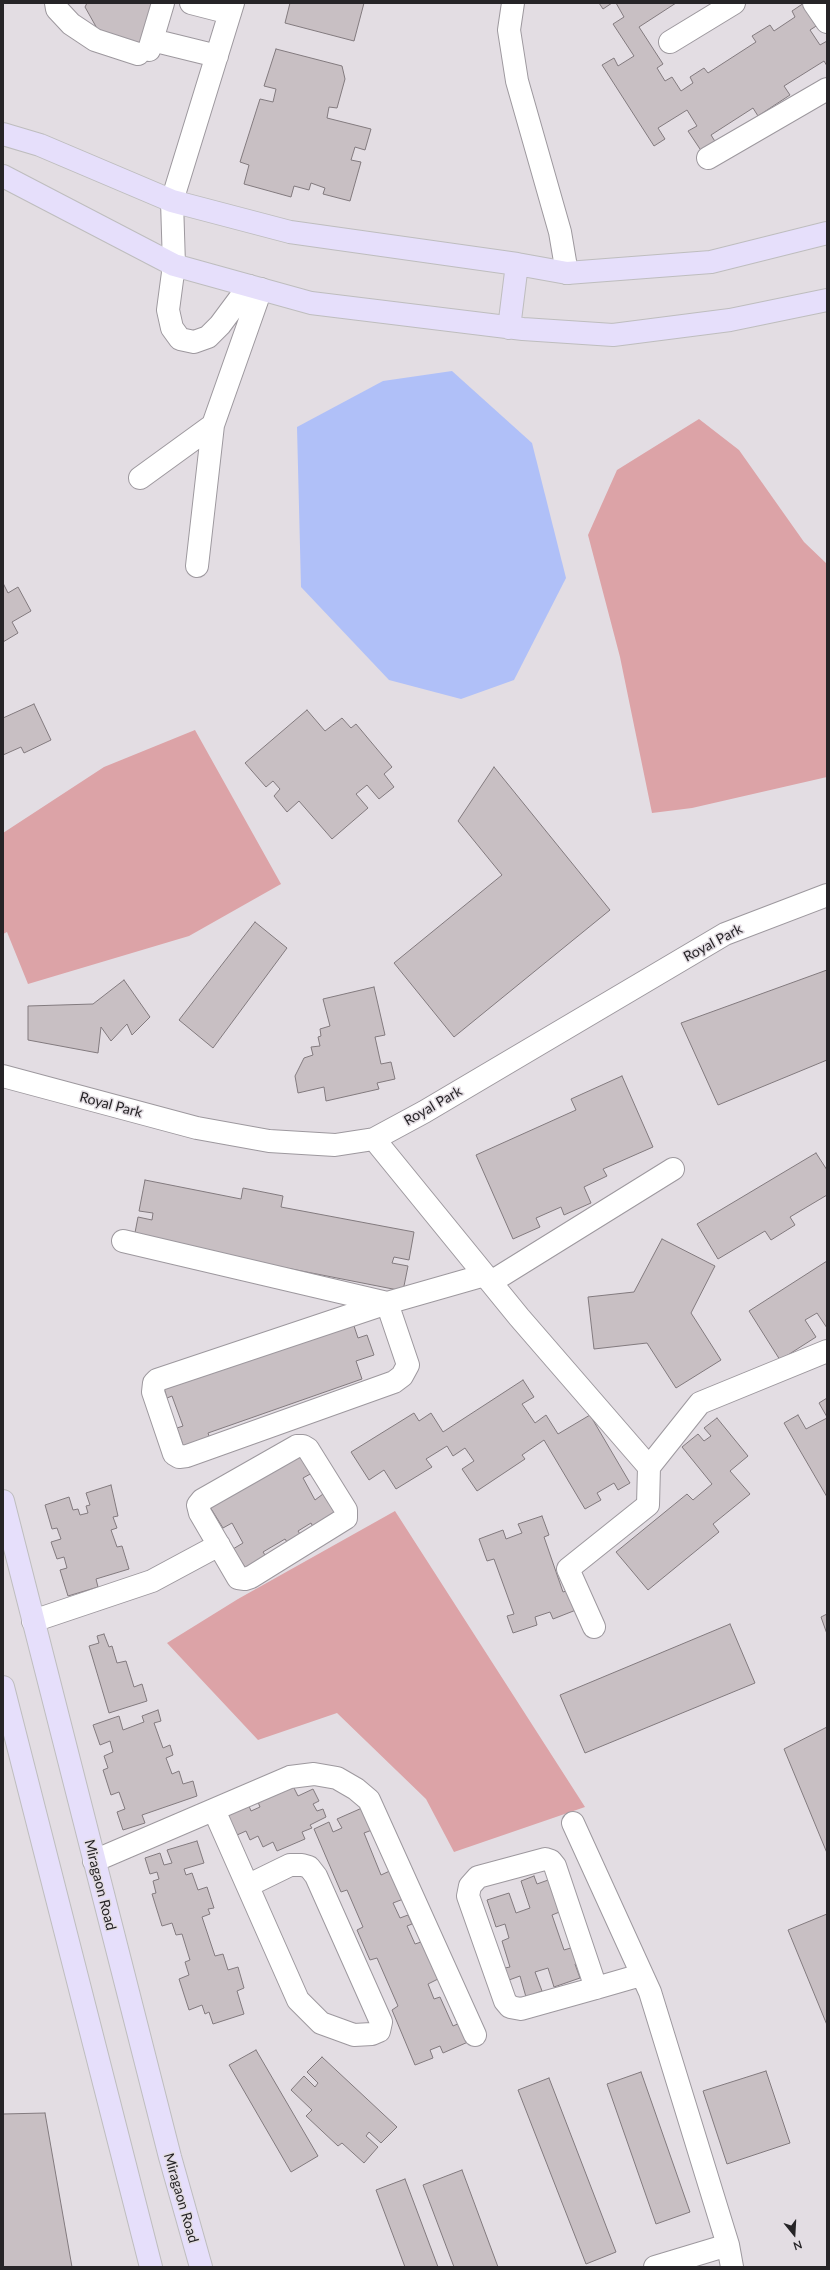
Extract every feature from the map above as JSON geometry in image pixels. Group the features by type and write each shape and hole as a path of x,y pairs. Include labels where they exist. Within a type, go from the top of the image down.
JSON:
{"main road":[{"path":"3,134 40,145 172,201 290,232 517,264 567,273 711,262 827,233"},
{"path":"3,176 174,265 311,302 509,328 613,335 730,320 827,300"},
{"path":"509,328 517,264"},
{"name":"Miragaon Road","path":"4,1511 170,2157 201,2267"},
{"path":"3,1687 151,2267"}],"street":[{"path":"56,3 57,9 71,24 95,40 146,48 216,56"},
{"path":"146,48 163,3"},
{"path":"191,3 232,8 172,201 174,265 168,310 172,328 180,339 194,342 208,337 255,287"},
{"path":"513,3 510,30 517,82 560,232 567,273"},
{"path":"670,42 734,3"},
{"path":"814,3 827,22"},
{"path":"708,158 827,89"},
{"path":"197,566 213,425 255,287"},
{"path":"140,478 213,425"},
{"name":"Royal Park","path":"3,1076 197,1128 269,1141 335,1145 374,1139 424,1112 725,934 827,895"},
{"path":"374,1139 488,1279 649,1467"},
{"path":"387,1303 408,1365 402,1376 394,1382 187,1456 179,1457 174,1454 153,1392 154,1383 157,1380 387,1303 488,1279 673,1169"},
{"path":"123,1241 387,1303"},
{"path":"594,1628 568,1569 648,1505 649,1467 700,1403 827,1351"},
{"path":"297,1446 303,1446 308,1449 346,1510 346,1518 343,1521 245,1579 238,1578 219,1545 200,1513 198,1505 202,1500 297,1446"},
{"path":"33,1621 152,1581 219,1545"},
{"path":"94,1861 290,1777 314,1774 336,1778 356,1789 369,1800 475,2035"},
{"path":"214,1810 249,1885 298,2000 321,2023 354,2035 372,2034 379,2031 381,2022 316,1876 309,1867 302,1864 290,1865 249,1885"},
{"path":"573,1823 650,1992 728,2244 732,2267"},
{"path":"596,1988 555,1866 551,1861 546,1860 478,1877 470,1886 468,1896 505,2001 510,2007 521,2009 596,1988 641,1975"},
{"path":"655,2267 728,2244"}],"shaded area":[{"path":"699,419 739,450 804,542 827,564 827,777 692,808 652,813 620,657 588,535 617,470"},
{"path":"195,730 281,884 189,936 28,984 7,932 3,934 3,833 104,767"},
{"path":"395,1511 585,1807 454,1852 426,1799 337,1713 258,1740 167,1643 238,1599"}],"water":[{"path":"452,371 532,443 566,578 514,680 461,699 389,680 301,587 297,427 383,381"}],"building":[{"path":"87,3 155,3 141,46 99,32 85,7"},
{"path":"290,3 364,3 354,41 285,23"},
{"path":"599,3 612,3 603,9"},
{"path":"616,3 676,3 639,27 663,64 657,68 665,81 672,77 681,91 693,83 690,77 704,68 708,73 756,42 752,36 770,25 774,31 795,17 792,11 804,3 821,23 810,30 820,45 827,41 827,66 824,61 784,86 790,95 758,116 753,108 711,135 716,143 702,152 688,131 697,126 687,110 658,128 665,139 654,146 602,65 614,58 618,66 634,56 613,24 624,17"},
{"path":"276,49 342,66 345,79 337,108 329,107 327,118 371,129 365,150 355,147 351,160 361,162 350,201 323,194 325,188 311,183 309,190 294,186 291,197 244,184 249,165 240,162 260,99 273,102 276,89 264,86"},
{"path":"3,583 8,593 18,587 31,611 12,622 18,633 3,642"},
{"path":"34,704 51,740 24,753 21,747 3,755 3,718"},
{"path":"307,710 325,731 342,718 351,728 356,724 392,767 384,774 394,787 379,799 367,785 356,794 368,808 332,839 299,801 287,812 274,796 280,789 273,781 266,787 245,763"},
{"path":"494,767 610,910 454,1037 394,963 502,875 458,821"},
{"path":"255,922 287,948 213,1048 179,1020"},
{"path":"827,970 827,1060 718,1105 681,1023"},
{"path":"124,980 150,1017 132,1035 127,1024 111,1041 101,1027 98,1053 28,1040 28,1006 93,1004"},
{"path":"374,987 385,1035 375,1037 381,1064 391,1062 395,1079 377,1083 379,1089 326,1101 324,1087 298,1093 295,1076 304,1058 313,1055 311,1047 320,1046 318,1037 321,1036 320,1029 330,1026 323,999"},
{"path":"622,1076 653,1147 603,1169 607,1176 584,1187 591,1203 564,1215 561,1207 536,1218 540,1227 513,1239 476,1155 576,1110 571,1099"},
{"path":"816,1153 827,1170 827,1195 790,1217 795,1225 771,1240 765,1231 718,1259 697,1224"},
{"path":"145,1180 241,1199 243,1188 283,1196 281,1207 414,1232 409,1260 394,1257 392,1263 408,1266 403,1291 134,1238 138,1217 152,1220 153,1213 139,1211"},
{"path":"662,1239 715,1266 691,1313 721,1360 676,1388 647,1343 594,1349 588,1297 634,1292"},
{"path":"827,1261 827,1328 817,1313 805,1320 816,1337 780,1360 749,1311"},
{"path":"352,1320 358,1338 367,1335 374,1355 356,1361 362,1379 208,1433 211,1442 185,1451 177,1428 183,1426 172,1396 167,1398 163,1385"},
{"path":"523,1380 534,1397 522,1404 535,1423 546,1415 558,1434 590,1415 630,1483 618,1490 614,1483 597,1493 601,1500 585,1509 544,1440 522,1455 525,1459 477,1491 462,1469 474,1461 465,1448 453,1456 447,1446 426,1459 432,1467 396,1489 384,1470 369,1480 351,1452 414,1413 419,1421 431,1413 443,1432"},
{"path":"827,1398 827,1417 819,1403"},
{"path":"798,1415 806,1429 827,1418 827,1497 784,1423"},
{"path":"717,1418 748,1456 730,1471 750,1494 713,1524 719,1532 648,1590 616,1552 687,1494 693,1500 712,1484 682,1447 698,1434 704,1441 711,1436 704,1428"},
{"path":"300,1453 312,1473 303,1478 315,1500 323,1494 337,1516 314,1529 311,1523 298,1531 302,1537 289,1545 285,1539 263,1552 267,1558 247,1570 233,1549 243,1543 232,1523 223,1528 210,1507"},
{"path":"111,1485 118,1516 113,1517 117,1528 111,1530 117,1547 122,1546 129,1569 96,1579 98,1587 68,1596 60,1570 67,1568 64,1557 57,1559 51,1542 61,1539 57,1528 52,1529 45,1505 69,1497 73,1510 78,1509 80,1515 88,1513 86,1506 90,1505 86,1493"},
{"path":"542,1516 549,1535 544,1537 563,1592 569,1590 576,1610 553,1619 550,1612 535,1617 537,1625 513,1633 507,1616 514,1614 494,1559 487,1561 479,1539 503,1530 506,1539 522,1533 518,1524"},
{"path":"827,1614 827,1634 821,1617"},
{"path":"730,1624 755,1683 585,1753 560,1695"},
{"path":"104,1634 109,1647 112,1646 117,1663 126,1661 134,1687 142,1684 147,1701 109,1713 89,1646 99,1643 97,1636"},
{"path":"158,1710 161,1721 154,1723 163,1748 170,1745 173,1755 166,1758 172,1774 179,1771 183,1784 193,1781 197,1796 142,1815 145,1823 123,1830 117,1812 125,1809 119,1792 111,1795 103,1770 108,1768 104,1756 113,1752 110,1741 100,1745 93,1725 119,1716 123,1730 144,1722 142,1716"},
{"path":"827,1727 827,1853 784,1749"},
{"path":"293,1786 298,1796 313,1789 319,1801 313,1804 317,1811 323,1809 326,1817 310,1825 312,1828 302,1832 305,1839 277,1851 273,1842 263,1847 258,1836 250,1840 246,1831 237,1835 228,1815 249,1806 251,1811 260,1807 258,1802"},
{"path":"362,1808 372,1830 364,1833 381,1875 394,1869 406,1898 393,1903 400,1918 408,1915 412,1924 407,1926 415,1944 424,1941 440,1978 428,1984 434,1999 440,1997 453,2026 460,2023 468,2042 443,2053 440,2046 430,2050 433,2058 415,2065 392,2010 398,2006 377,1958 370,1960 357,1930 363,1927 347,1890 341,1892 314,1829 329,1822 333,1832 342,1828 337,1819"},
{"path":"197,1841 204,1863 184,1869 186,1875 192,1873 198,1890 207,1887 214,1908 208,1909 210,1914 202,1917 215,1956 223,1954 228,1970 238,1967 244,1988 237,1991 244,2014 213,2024 209,2012 205,2014 202,2005 189,2010 179,1979 189,1975 185,1962 190,1960 182,1934 176,1935 172,1923 162,1926 152,1894 156,1893 153,1881 159,1879 157,1872 150,1874 145,1858 160,1853 164,1865 172,1863 167,1850"},
{"path":"534,1876 537,1884 551,1879 562,1911 552,1915 564,1950 574,1947 580,1962 575,1964 580,1978 554,1987 548,1968 535,1972 542,1991 526,1997 520,1976 509,1980 505,1968 510,1967 502,1941 509,1938 505,1924 496,1927 487,1900 509,1893 516,1913 530,1908 521,1881"},
{"path":"827,1914 827,2025 788,1930"},
{"path":"256,2050 318,2156 291,2172 229,2065"},
{"path":"322,2057 397,2127 381,2143 369,2132 366,2136 378,2147 364,2163 342,2143 338,2146 306,2116 312,2110 291,2090 304,2076 315,2087 318,2083 307,2072"},
{"path":"766,2071 790,2143 727,2164 703,2091"},
{"path":"641,2072 690,2212 656,2224 607,2084"},
{"path":"549,2078 616,2252 586,2264 518,2090"},
{"path":"45,2113 72,2267 3,2267 3,2114"},
{"path":"462,2170 498,2267 454,2267 423,2185"},
{"path":"405,2179 438,2267 405,2267 376,2190"}]}
